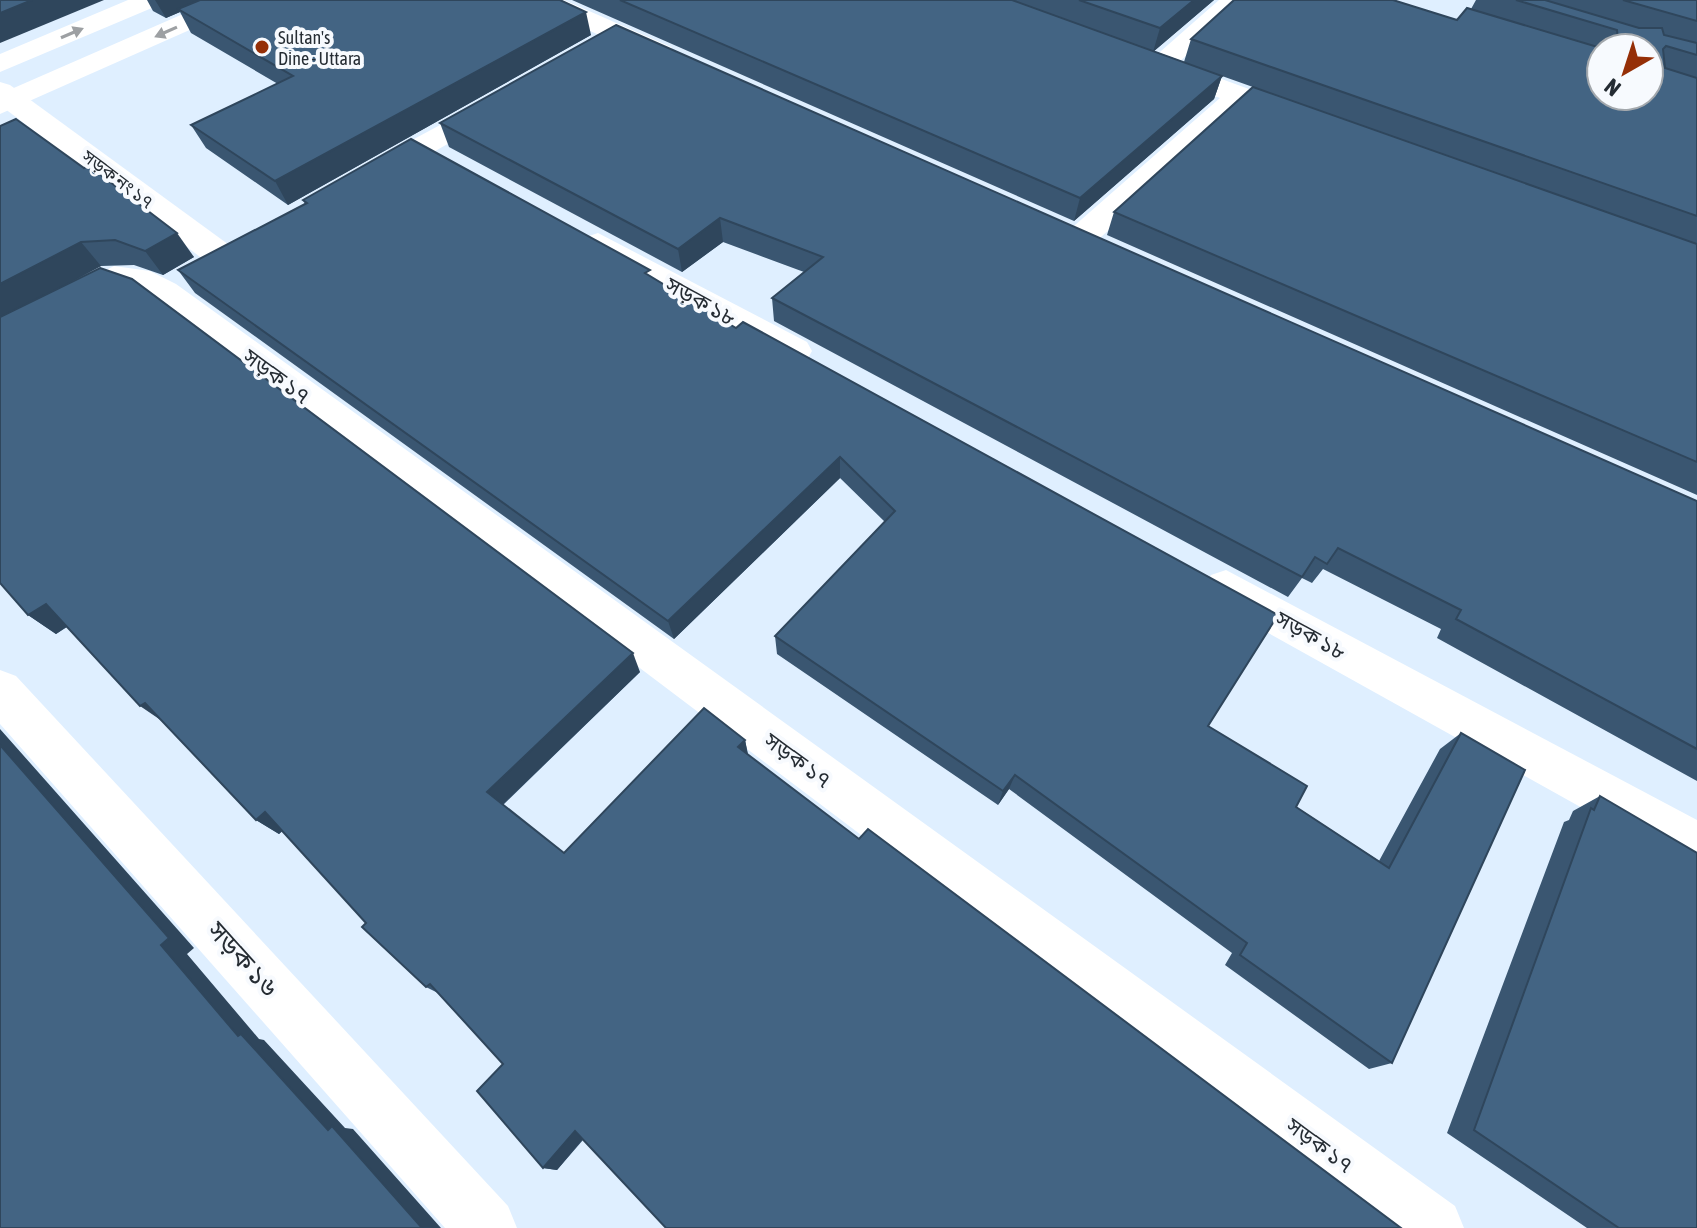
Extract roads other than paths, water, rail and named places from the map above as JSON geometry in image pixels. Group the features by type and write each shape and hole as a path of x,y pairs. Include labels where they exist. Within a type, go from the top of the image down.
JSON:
{"street":[{"path":"0,64 150,0"},
{"path":"4,99 237,0"},
{"path":"543,0 606,42 691,66"},
{"path":"1158,66 1235,0"},
{"path":"1128,55 1329,128"},
{"path":"342,191 527,87"},
{"path":"1078,240 1240,95"},
{"name":"সড়ক নং ১৭","path":"4,99 205,269"},
{"path":"421,147 463,170"},
{"name":"সড়ক ১৮","path":"561,224 827,370"},
{"path":"0,339 114,277 138,279 205,269"},
{"name":"সড়ক ১৭","path":"205,269 1433,1228"},
{"name":"সড়ক ১৮","path":"1192,570 1697,847"},
{"name":"সড়ক ১৬","path":"0,691 486,1228"}],"place":[{"name":"Sultan's Dine - Uttara","path":"262,47"}]}
